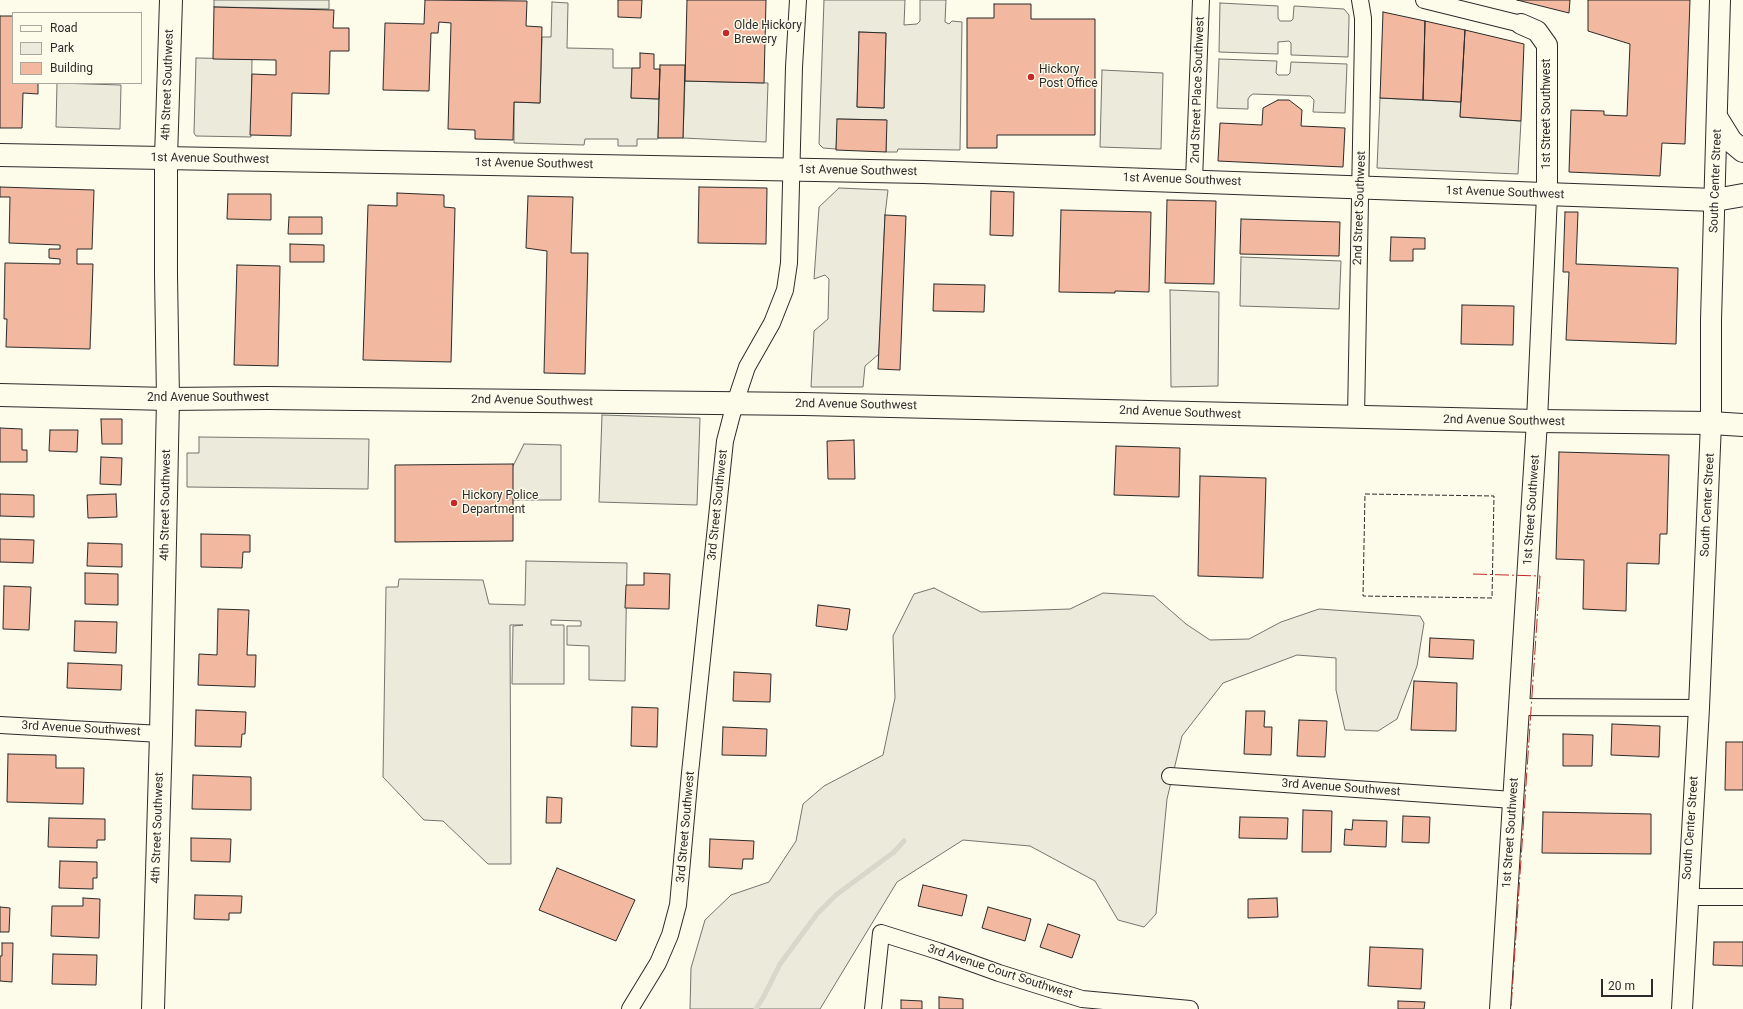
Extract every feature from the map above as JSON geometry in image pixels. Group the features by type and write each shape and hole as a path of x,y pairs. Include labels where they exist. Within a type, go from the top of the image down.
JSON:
{"main road":[{"name":"4th Street Southwest","path":"153,1009 161,734 168,399 166,158 171,0"},
{"path":"1718,120 1731,141 1743,151"},
{"name":"1st Avenue Southwest","path":"0,155 923,172 1194,180 1547,195 1715,200 1743,195"},
{"name":"2nd Avenue Southwest","path":"0,395 168,399 282,398 735,403 1039,409 1537,422 1711,424 1743,426"}],"street":[{"name":"3rd Street Southwest","path":"630,1009 658,963 670,935 678,905 725,441 747,366 772,323 784,290 789,263 794,67 798,0"},
{"name":"2nd Street Place Southwest","path":"1194,180 1201,0"},
{"name":"2nd Street Southwest","path":"1356,417 1363,18 1360,0"},
{"path":"1424,0 1521,24"},
{"name":"South Center Street","path":"1682,1009 1687,897 1699,708 1711,424 1711,320 1718,120 1720,0"},
{"name":"1st Street Southwest","path":"1500,1009 1537,422 1547,195 1547,45 1537,31 1521,24"},
{"path":"1519,707 1699,708"},
{"name":"3rd Avenue Southwest","path":"0,725 161,734"},
{"name":"3rd Avenue Southwest","path":"1170,776 1513,800"},
{"path":"1687,897 1743,897"},
{"name":"3rd Avenue Court Southwest","path":"873,1009 881,933 938,951 999,974 1082,1000 1190,1009"}],"green space":[{"path":"934,588 981,612 1070,609 1103,593 1154,596 1186,624 1210,640 1249,639 1281,622 1319,609 1420,616 1424,623 1417,666 1397,719 1378,731 1345,730 1336,690 1336,658 1297,655 1223,683 1182,736 1167,799 1156,914 1144,927 1118,920 1095,881 1030,846 963,840 897,882 820,1009 690,1009 691,968 705,920 731,895 769,882 796,841 803,804 824,786 883,755 895,698 893,636 914,594"}],"shaded area":[{"path":"214,0 329,0 329,9 214,7"},
{"path":"824,0 905,0 904,25 917,24 920,21 920,0 946,0 945,22 949,24 952,21 962,22 960,150 898,149 897,152 886,152 886,120 838,119 836,149 823,148 819,144","holes":["859,32 886,33 884,108 857,107"]},
{"path":"552,2 568,3 567,48 613,49 613,68 632,68 631,98 659,99 658,139 637,139 637,146 618,146 618,139 585,139 584,145 514,143 514,102 540,103 542,37 551,37"},
{"path":"1220,3 1278,6 1278,18 1280,21 1291,21 1293,19 1294,6 1344,9 1349,15 1348,57 1291,55 1291,43 1289,41 1278,42 1278,54 1219,52"},
{"path":"196,58 252,59 251,137 196,136 194,133"},
{"path":"1219,59 1277,61 1276,73 1278,75 1288,75 1290,73 1291,62 1347,64 1345,113 1313,112 1314,100 1310,96 1253,94 1248,99 1248,109 1217,108"},
{"path":"1102,70 1163,73 1161,149 1100,147"},
{"path":"685,81 768,83 766,142 683,138"},
{"path":"57,84 121,85 120,129 56,127"},
{"path":"1380,98 1461,102 1460,117 1521,121 1518,174 1377,168"},
{"path":"839,188 888,190 885,215 879,354 865,366 863,387 811,387 814,331 828,319 829,279 825,275 814,279 819,207"},
{"path":"1241,257 1341,261 1339,309 1240,306"},
{"path":"1170,290 1219,292 1218,386 1171,387"},
{"path":"602,415 700,418 697,505 599,502"},
{"path":"199,437 369,439 368,489 187,487 187,453 199,453"},
{"path":"524,444 561,445 561,500 512,500 512,468"},
{"path":"526,561 627,563 625,681 589,680 589,646 567,645 567,626 581,626 581,621 551,620 551,625 564,625 564,684 512,684 513,626 523,625 510,625 511,864 488,864 443,821 424,820 383,777 386,587 398,587 399,579 483,580 489,604 525,605"}],"building":[{"path":"425,0 527,1 526,26 542,27 540,103 514,102 513,140 475,139 475,130 448,129 451,23 439,22 438,33 431,33 429,91 383,90 385,23 424,24"},
{"path":"618,0 642,0 641,18 618,17"},
{"name":"Olde Hickory Brewery","path":"687,0 766,0 764,83 685,81"},
{"path":"1517,0 1570,0 1569,13"},
{"path":"1588,0 1690,0 1685,144 1662,143 1660,176 1569,172 1571,110 1604,111 1604,115 1627,116 1630,44 1588,31"},
{"name":"Hickory Post Office","path":"994,4 1031,4 1031,19 1095,19 1095,135 997,135 997,148 967,148 967,18 994,18"},
{"path":"214,7 334,10 333,28 349,28 349,51 330,51 329,94 292,93 291,136 250,135 252,74 276,75 276,60 213,59"},
{"path":"1383,12 1425,21 1423,100 1380,98"},
{"path":"0,16 12,16 12,84 38,84 38,94 23,93 22,128 0,128"},
{"path":"1425,21 1465,30 1461,102 1423,100"},
{"path":"1465,30 1524,44 1521,121 1460,117"},
{"path":"859,32 886,33 884,108 857,107"},
{"path":"640,53 654,54 654,69 660,69 659,99 631,98 632,68 640,68"},
{"path":"660,65 685,65 683,138 658,138"},
{"path":"1278,100 1289,100 1302,110 1301,126 1345,128 1343,167 1218,161 1220,123 1262,125 1263,108"},
{"path":"837,119 887,120 886,152 836,150"},
{"path":"0,187 94,190 92,249 77,249 77,264 93,264 90,349 6,347 7,319 4,319 5,263 60,264 60,259 49,258 49,249 60,249 60,245 9,243 10,197 0,197"},
{"path":"699,187 767,188 766,244 698,243"},
{"path":"991,191 1014,192 1013,236 990,235"},
{"path":"397,193 444,195 444,207 455,208 451,362 363,360 368,205 397,206"},
{"path":"228,194 271,194 271,220 227,219"},
{"path":"528,196 573,197 571,253 588,253 585,374 544,373 547,251 526,248"},
{"path":"1167,200 1216,201 1214,284 1165,283"},
{"path":"1061,210 1151,212 1149,292 1059,292"},
{"path":"1565,212 1578,212 1576,264 1678,268 1676,344 1566,340 1569,272 1563,272"},
{"path":"885,215 906,216 900,370 878,369"},
{"path":"289,217 322,217 322,234 288,234"},
{"path":"1241,219 1340,222 1339,256 1240,254"},
{"path":"1391,237 1425,238 1425,249 1413,249 1413,261 1390,261"},
{"path":"290,244 324,245 324,262 290,262"},
{"path":"237,265 280,266 278,366 234,365"},
{"path":"934,284 985,285 984,312 933,311"},
{"path":"1462,305 1514,306 1513,345 1461,344"},
{"path":"101,419 122,419 122,444 102,444"},
{"path":"0,428 22,429 22,450 27,450 27,462 0,462"},
{"path":"50,430 78,430 77,452 49,451"},
{"path":"854,440 855,479 828,479 827,441"},
{"path":"1116,446 1180,448 1179,497 1114,495"},
{"path":"1559,452 1669,455 1667,534 1660,534 1659,564 1627,563 1626,611 1583,609 1584,560 1556,559"},
{"path":"101,457 122,458 121,485 100,484"},
{"name":"Hickory Police Department","path":"513,464 513,541 395,542 395,465"},
{"path":"1200,476 1266,478 1263,578 1198,576"},
{"path":"0,494 34,495 34,517 0,516"},
{"path":"116,494 117,517 88,518 87,495"},
{"path":"201,534 250,535 250,552 243,552 242,568 201,567"},
{"path":"0,539 34,540 33,563 0,562"},
{"path":"88,543 122,544 122,567 87,566"},
{"path":"85,573 118,574 118,605 85,604"},
{"path":"644,573 670,574 669,609 625,608 626,585 644,585"},
{"path":"4,586 31,587 29,630 3,629"},
{"path":"818,605 850,609 847,630 816,626"},
{"path":"218,609 249,610 247,655 256,655 255,687 198,685 199,654 217,655"},
{"path":"75,621 117,622 116,653 74,651"},
{"path":"1430,638 1474,640 1473,659 1429,657"},
{"path":"68,663 122,665 121,690 67,688"},
{"path":"734,672 771,674 770,702 733,701"},
{"path":"1414,681 1457,683 1456,731 1411,730"},
{"path":"632,707 658,708 657,747 631,746"},
{"path":"196,710 246,712 245,734 242,734 241,747 195,746"},
{"path":"1246,711 1265,711 1264,727 1272,727 1271,755 1244,754"},
{"path":"1299,720 1327,721 1325,757 1297,756"},
{"path":"1612,724 1660,726 1659,757 1611,755"},
{"path":"723,727 767,729 766,756 722,755"},
{"path":"1563,734 1593,735 1592,766 1563,766"},
{"path":"1726,742 1743,742 1743,790 1725,790"},
{"path":"8,754 56,755 56,768 84,768 83,804 7,802"},
{"path":"193,775 251,777 251,810 192,809"},
{"path":"547,797 562,798 561,823 546,823"},
{"path":"1303,810 1332,811 1331,852 1302,852"},
{"path":"1543,812 1651,814 1651,854 1542,853"},
{"path":"1403,816 1430,817 1429,843 1402,842"},
{"path":"1240,817 1288,818 1287,839 1239,838"},
{"path":"49,818 105,819 105,840 97,840 97,848 48,847"},
{"path":"1353,820 1387,821 1386,847 1344,845 1345,829 1352,830"},
{"path":"191,838 231,839 230,862 191,861"},
{"path":"710,839 754,841 753,859 743,859 742,869 709,867"},
{"path":"60,861 97,862 97,878 93,878 93,889 59,888"},
{"path":"557,868 635,900 616,941 539,910"},
{"path":"923,885 967,895 962,916 918,906"},
{"path":"195,895 242,896 241,913 229,913 229,920 194,919"},
{"path":"83,898 100,899 99,938 51,936 52,906 83,906"},
{"path":"1277,898 1278,917 1248,918 1248,899"},
{"path":"0,907 10,908 9,932 0,932"},
{"path":"988,907 1031,919 1025,941 982,928"},
{"path":"1048,924 1080,935 1072,958 1040,947"},
{"path":"1714,942 1743,942 1743,966 1713,965"},
{"path":"2,943 13,943 12,982 0,981 0,956 2,956"},
{"path":"1370,947 1423,949 1421,989 1368,986"},
{"path":"53,954 97,955 96,985 52,984"},
{"path":"939,997 963,999 963,1009 939,1009"},
{"path":"901,1000 922,1001 922,1009 901,1009"},
{"path":"1398,1001 1425,1002 1424,1009 1398,1009"}],"waterway":[{"path":"756,1009 780,964 817,914 836,895 894,852 904,841"}],"fence":[{"path":"1365,494 1494,496 1492,598 1363,596 1365,494"}],"power":[{"path":"1473,574 1540,576 1511,1009"}],"place":[{"name":"Olde Hickory Brewery","path":"726,33"},
{"name":"Hickory Post Office","path":"1031,77"},
{"name":"Hickory Police Department","path":"454,503"}]}
